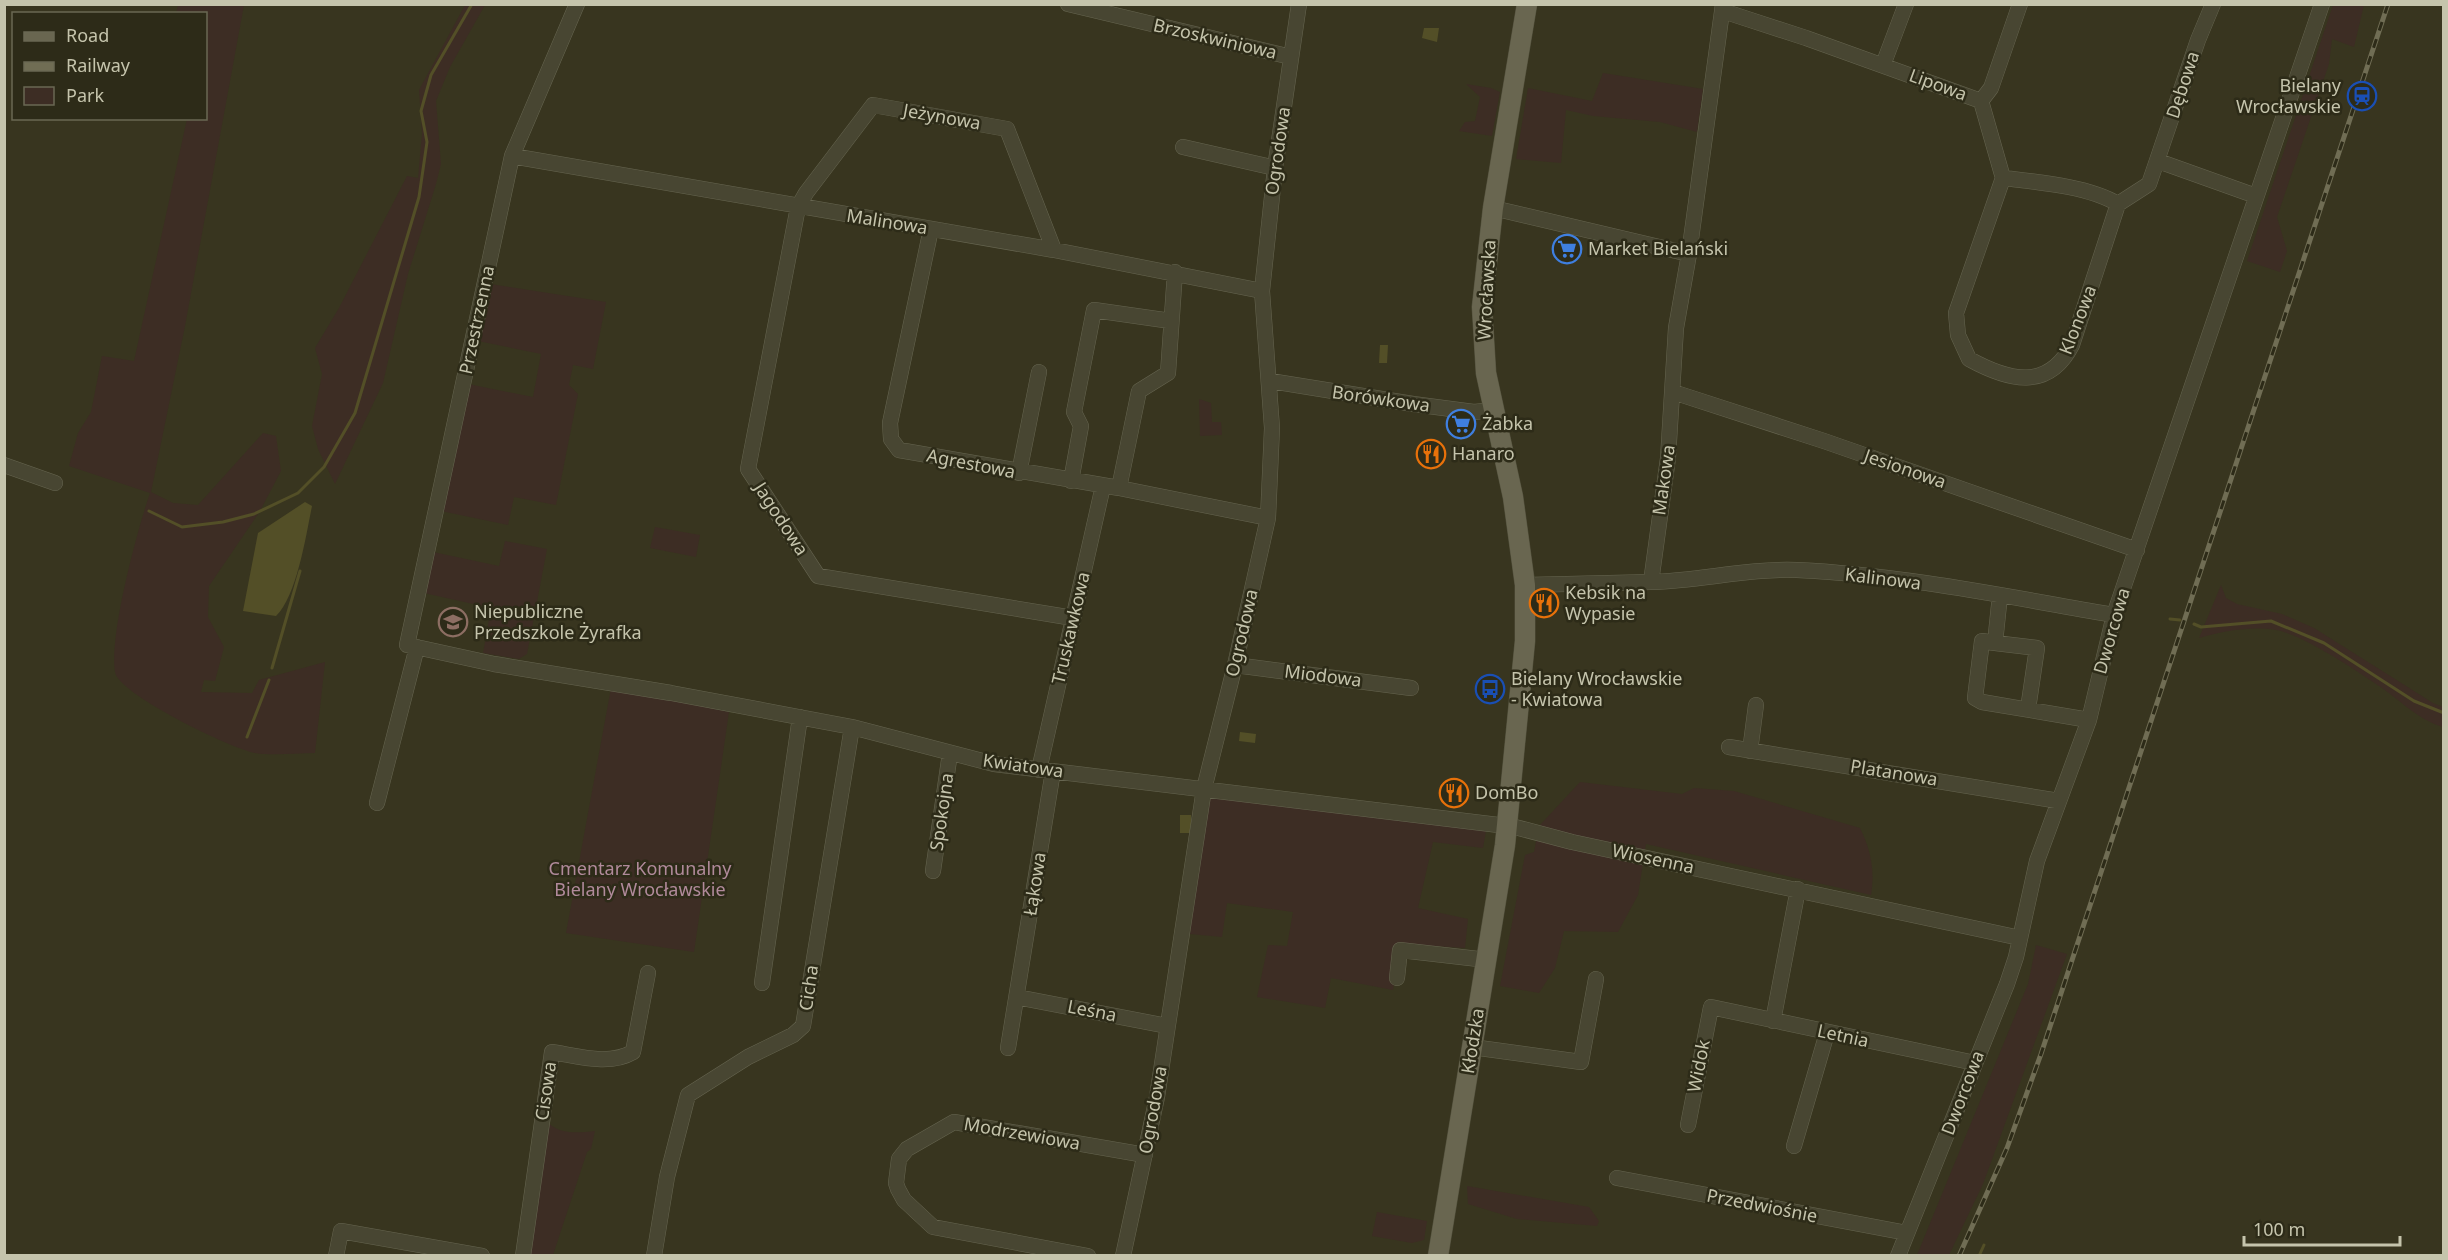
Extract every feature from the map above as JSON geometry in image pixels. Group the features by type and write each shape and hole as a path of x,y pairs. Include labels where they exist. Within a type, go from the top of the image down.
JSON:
{"main road":[{"name":"Wrocławska","path":"1508,826 1524,654 1525,585 1513,497 1493,410 1484,353 1482,307 1493,208 1527,4"},
{"name":"Kłodzka","path":"1438,1256 1508,826"}],"street":[{"name":"Przestrzenna","path":"377,803 412,646 512,156 577,4"},
{"name":"Brzoskwiniowa","path":"1068,4 1291,57"},
{"name":"Ogrodowa","path":"1123,1256 1146,1155 1203,789 1235,665 1268,518 1272,471 1270,381 1262,291 1275,168 1299,4"},
{"path":"1883,65 1906,4"},
{"path":"1981,101 1991,88 2020,4"},
{"name":"Dębowa","path":"2157,164 2198,40 2213,4"},
{"name":"Dworcowa","path":"1898,1256 2007,984 2037,861 2089,720 2114,615 2322,4"},
{"name":"Lipowa","path":"1723,8 1981,101 2003,178"},
{"name":"Makowa","path":"1651,582 1668,458 1676,328 1689,254 1723,8"},
{"name":"Jeżynowa","path":"798,207 873,105 1007,129 1054,250"},
{"path":"1183,147 1275,168"},
{"name":"Malinowa","path":"512,156 1054,250 1175,272 1262,291"},
{"path":"2003,178 2047,183 2118,204 2149,184 2157,164 2256,196"},
{"name":"Klonowa","path":"2003,178 1956,314 1955,324 1969,359 1988,369 2018,378 2036,378 2055,369 2065,359 2072,345 2118,204"},
{"name":"Jagodowa","path":"798,207 748,469 818,576 1073,618"},
{"path":"1493,208 1689,254"},
{"name":"Agrestowa","path":"931,229 890,423 891,440 899,450 1019,473 1111,487 1268,518"},
{"path":"1071,481 1081,426 1074,412 1094,310 1171,321 1175,272"},
{"name":"Truskawkowa","path":"1046,770 1073,618 1139,391 1168,373 1171,321"},
{"path":"1019,473 1039,372"},
{"name":"Borówkowa","path":"1270,381 1435,407 1474,412 1493,410"},
{"name":"Jesionowa","path":"1673,392 1824,441 2137,550"},
{"path":"4,465 56,483"},
{"name":"Kalinowa","path":"1651,582 1690,581 1794,570 2000,596 2114,615"},
{"path":"1525,585 1651,582"},
{"path":"1995,643 2000,596"},
{"path":"2028,709 2037,648 1982,641 1975,698 1982,702 2089,720"},
{"name":"Kwiatowa","path":"412,646 543,673 671,693 852,727 994,764 1508,826"},
{"name":"Miodowa","path":"1235,665 1411,688"},
{"path":"1750,751 1756,705"},
{"path":"762,983 800,717"},
{"name":"Cicha","path":"654,1256 667,1177 688,1095 748,1057 793,1035 803,1026 852,727"},
{"name":"Platanowa","path":"1729,747 2059,801"},
{"name":"Spokojna","path":"933,872 950,753"},
{"name":"Łąkowa","path":"1008,1048 1017,997 1046,770"},
{"name":"Wiosenna","path":"1508,826 2020,938"},
{"path":"1773,1021 1798,889"},
{"path":"1397,978 1400,950 1487,960"},
{"name":"Cisowa","path":"523,1256 552,1052 599,1059 625,1057 633,1052 648,973"},
{"path":"1472,1047 1581,1062 1596,979"},
{"name":"Leśna","path":"1017,997 1167,1026"},
{"name":"Letnia","path":"1711,1007 1975,1063"},
{"name":"Widok","path":"1688,1125 1711,1007"},
{"path":"1794,1146 1827,1033"},
{"name":"Modrzewiowa","path":"1088,1256 933,1227 904,1200 898,1189 896,1183 899,1159 907,1149 954,1122 1146,1155"},
{"name":"Przedwiośnie","path":"1617,1178 1907,1233"},
{"path":"336,1256 342,1232 482,1256"}],"green space":[{"path":"178,5 244,5 185,326 151,492 173,503 198,505 263,433 276,436 281,471 260,511 209,586 208,617 224,647 215,681 204,680 201,692 252,693 259,680 325,662 315,753 270,754 243,749 178,719 121,682 115,672 116,634 138,532 150,493 69,466 78,433 91,412 102,356 134,361 187,120 207,120 207,12 176,12"},
{"path":"465,5 485,5 450,67 436,101 441,164 436,184 408,274 383,383 335,484 318,449 312,426 322,374 315,348 339,308 407,176 418,178 422,133 419,90"},
{"path":"2333,5 2364,5 2354,47 2332,39 2329,64 2277,217 2287,251 2280,272 2247,261"},
{"path":"1603,73 1703,89 1697,132 1660,122 1593,116 1566,110 1561,163 1516,159 1528,88 1592,101"},
{"path":"1466,84 1491,88 1500,92 1492,136 1459,131 1465,122 1475,121 1480,97"},
{"path":"490,284 606,302 593,369 573,365 569,385 578,394 556,505 514,497 508,525 441,511 468,384 533,397 541,354 478,341"},
{"path":"1199,399 1211,403 1212,422 1221,422 1222,435 1200,436"},
{"path":"655,527 700,535 696,557 650,548"},
{"path":"505,541 547,549 527,654 519,659 483,653 491,608 424,593 433,552 499,566"},
{"path":"2221,585 2226,598 2237,604 2282,614 2314,628 2433,703 2443,707 2443,727 2418,715 2330,654 2288,633 2267,629 2247,629 2199,638"},
{"name":"Cmentarz Komunalny Bielany Wrocławskie","path":"611,688 729,712 694,952 566,933"},
{"path":"1580,782 1682,794 1694,788 1734,791 1860,828 1871,861 1873,878 1871,895 1646,844 1638,895 1618,932 1564,931 1555,968 1539,993 1500,986 1525,855 1534,852 1539,826"},
{"path":"1203,794 1486,831 1483,848 1433,842 1418,908 1468,919 1465,948 1400,944 1393,990 1331,978 1325,1008 1257,997 1268,945 1287,946 1293,912 1227,903 1222,937 1190,934"},
{"path":"2036,945 2067,954 1983,1184 1949,1255 1917,1255 2028,984"},
{"path":"545,1120 562,1131 595,1131 591,1149 587,1152 553,1255 531,1255 527,1249"},
{"path":"1467,1186 1589,1207 1599,1221 1597,1226 1517,1219 1468,1204"},
{"path":"1377,1212 1427,1221 1424,1240 1412,1243 1372,1236"}],"shaded area":[{"path":"1424,28 1439,28 1437,42 1422,38"},
{"path":"1380,345 1388,345 1387,363 1379,363"},
{"path":"305,502 312,506 307,533 295,580 283,607 276,616 243,611 258,533"},
{"path":"1240,732 1256,734 1255,743 1239,741"},
{"path":"1180,815 1191,815 1191,833 1180,833"}],"waterway":[{"path":"149,511 182,527 223,522 254,514 298,493 324,467 355,413 419,197 427,142 421,111 431,75 472,4"},
{"path":"272,668 300,571"},
{"path":"2170,619 2180,620"},
{"path":"2194,624 2201,627 2271,621 2324,643 2414,701 2444,713"},
{"path":"247,737 269,680"},
{"path":"1979,1256 1984,1245"}],"railway":[{"path":"1959,1256 2007,1148 2041,1054 2388,4"}],"place":[{"name":"Bielany Wrocławskie","path":"2362,96"},
{"name":"Market Bielański","path":"1567,249"},
{"name":"Żabka","path":"1461,424"},
{"name":"Hanaro","path":"1431,454"},
{"name":"Kebsik na Wypasie","path":"1544,603"},
{"name":"Niepubliczne Przedszkole Żyrafka","path":"453,622"},
{"name":"Bielany Wrocławskie - Kwiatowa","path":"1490,689"},
{"name":"DomBo","path":"1454,793"}]}
